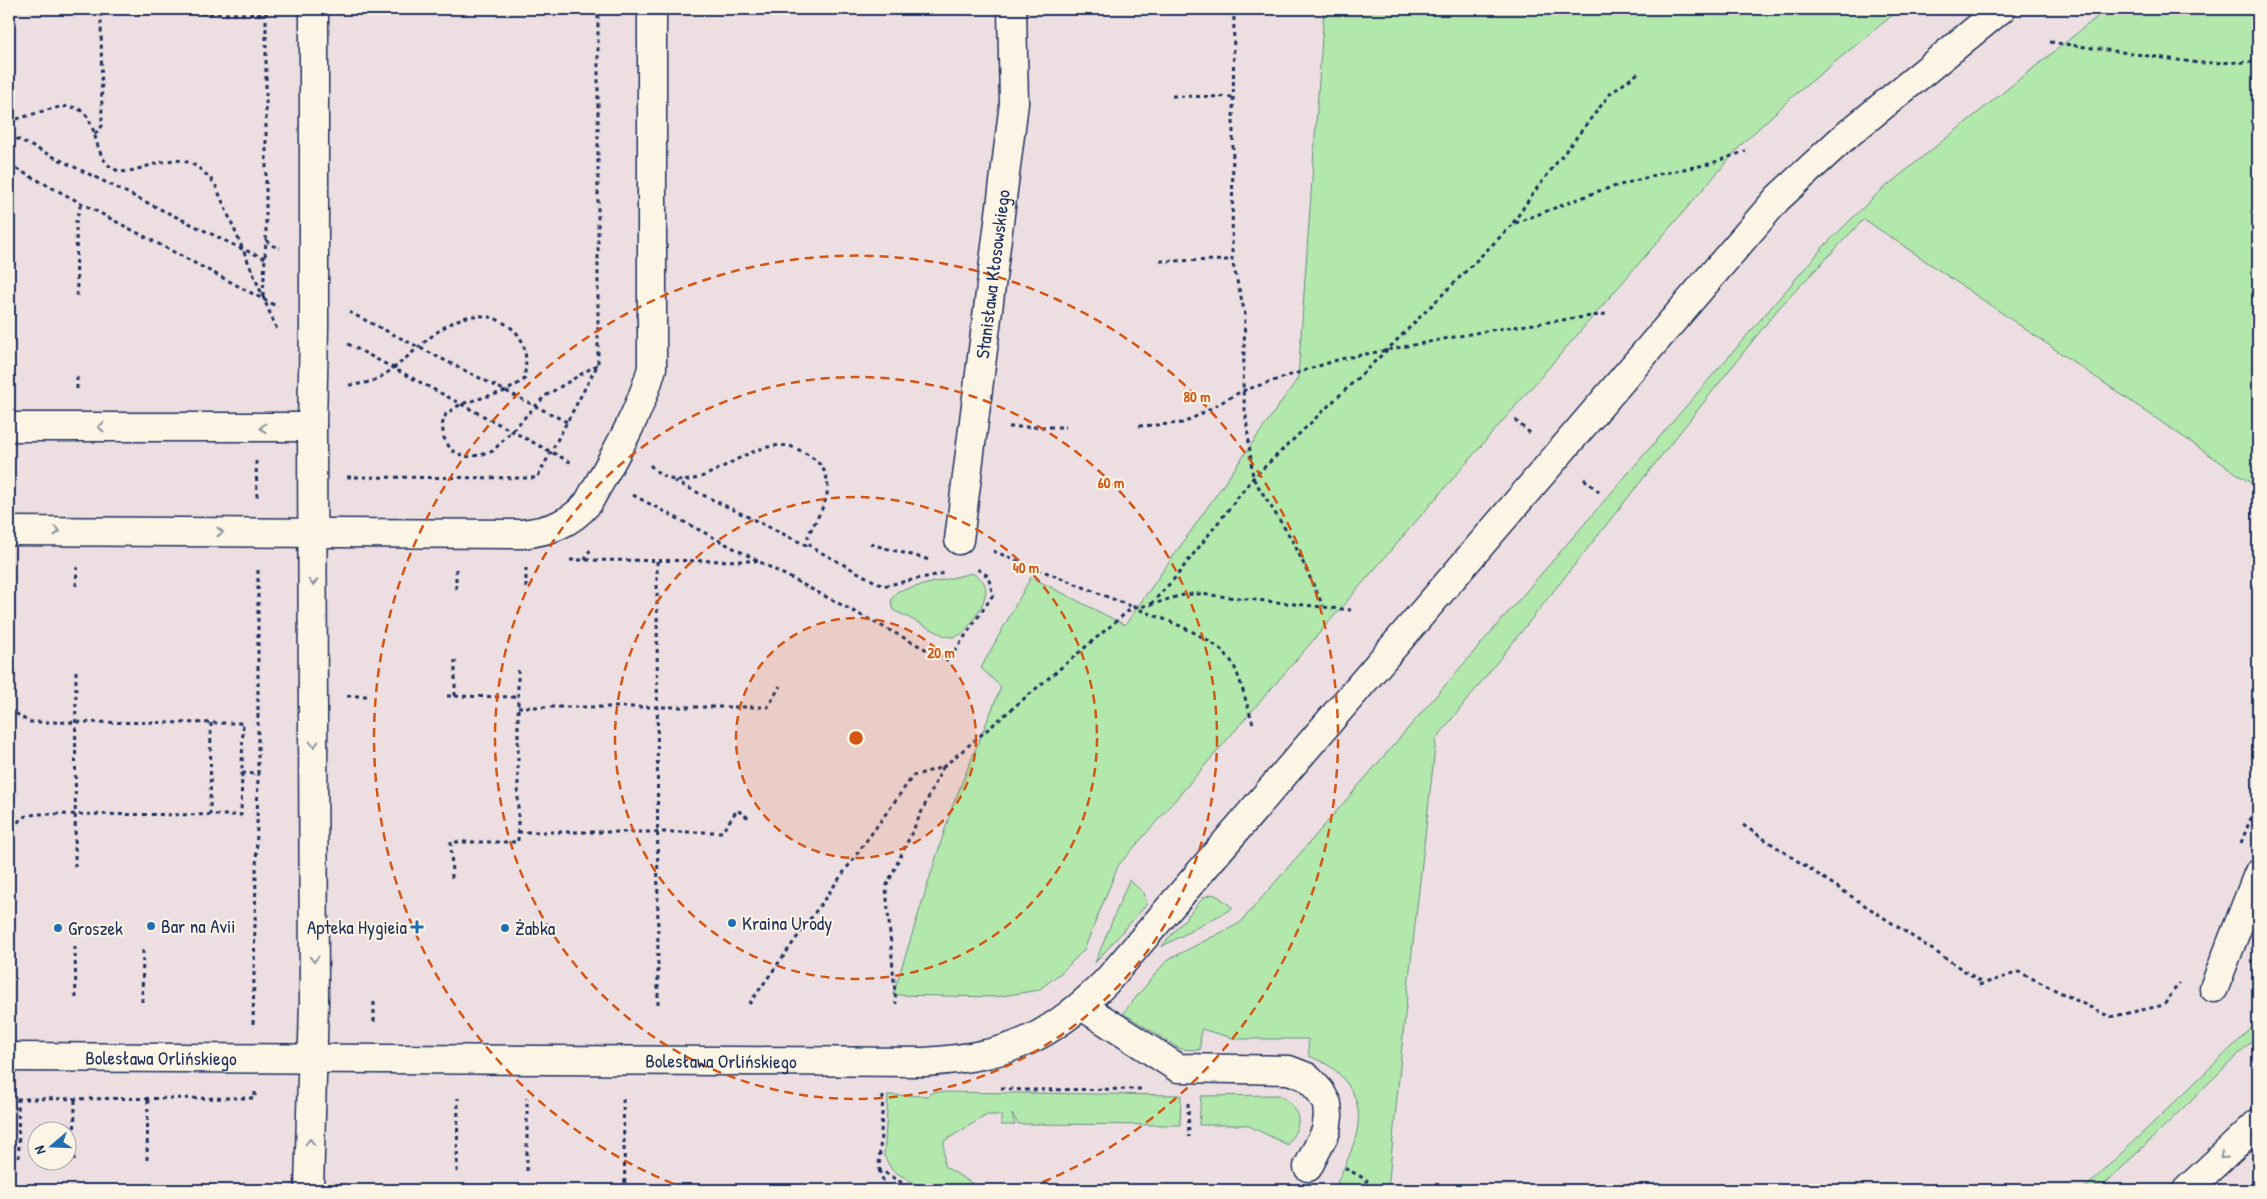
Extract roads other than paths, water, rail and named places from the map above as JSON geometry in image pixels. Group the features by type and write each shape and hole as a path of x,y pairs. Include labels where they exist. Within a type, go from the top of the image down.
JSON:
{"street":[{"path":"309,1190 313,1058 312,427 314,326 314,9"},
{"path":"9,530 536,533 560,525 580,512 601,479 645,394 652,368 652,9"},
{"name":"Stanisława Kłosowskiego","path":"959,540 1014,102 1012,9"},
{"name":"Bolesława Orlińskiego","path":"9,1057 925,1062 986,1055 1007,1050 1059,1024 1082,1006 1106,982 1778,198 1842,140 2001,9"},
{"path":"9,427 312,427"},
{"path":"2214,988 2258,874"},
{"path":"1082,1006 1178,1068 1289,1070 1308,1077 1320,1091 1327,1104 1328,1116 1326,1131 1317,1152 1308,1166"},
{"path":"2187,1190 2258,1123"}],"place":[{"name":"Kraina Urody","path":"732,923"},
{"name":"Bar na Avii","path":"151,926"},
{"name":"Apteka Hygieia","path":"417,927"},
{"name":"Groszek","path":"58,928"},
{"name":"Żabka","path":"505,928"}]}
